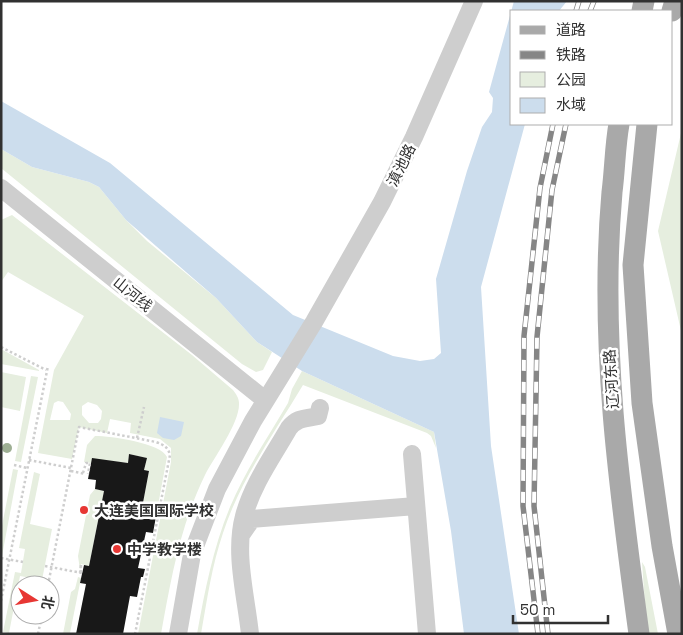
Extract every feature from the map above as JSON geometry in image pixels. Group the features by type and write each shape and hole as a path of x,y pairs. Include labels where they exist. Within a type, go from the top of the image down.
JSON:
{"main road":[{"name":"辽河东路","path":"619,125 610,222 606,296 610,378 639,634"},
{"path":"647,125 633,264 642,402 662,546 678,634"},
{"path":"628,549 662,546"}],"street":[{"name":"滇池路","path":"178,634 192,554 213,498 265,400 292,360 398,172 474,1"},
{"name":"山河线","path":"3,192 265,400"},
{"path":"250,634 240,539 244,515 288,428 295,420 302,417 318,416 320,408"},
{"path":"412,454 427,634"},
{"path":"253,494 254,506 258,511 269,517"},
{"path":"240,539 245,527 252,519 416,506"}],"path":[{"path":"1,347 46,370"},
{"path":"1,601 48,366"},
{"path":"137,438 144,407"},
{"path":"50,575 79,427 137,438 160,444 169,450 170,455 135,634"},
{"path":"29,460 70,470 83,473 88,474 90,464 86,463 83,473"},
{"path":"14,465 27,468"},
{"path":"1,558 23,562"},
{"path":"45,566 81,573"}],"green space":[{"path":"682,129 682,335 658,231"},
{"path":"1,149 32,167 89,182 99,187 126,220 147,241 216,298 257,342 272,352 263,370 256,372 242,364 1,168"},
{"path":"12,215 192,355 233,390 238,398 238,411 231,430 205,475 189,514 173,573 161,634 138,634 171,462 171,448 160,439 130,433 131,423 110,419 107,433 79,427 72,459 38,453 54,370 84,316 8,272 1,282 1,220","holes":["58,401 63,402 71,414 70,420 50,420 54,403","88,402 97,405 102,411 101,419 98,423 89,423 82,415 82,406"]},
{"path":"1,349 39,370 39,371 1,364"},
{"path":"302,371 434,432 436,448 431,436 427,433 303,385 248,475 230,513 210,583 201,634 197,634 206,585 224,522 250,467 288,403 292,389"},
{"path":"1,372 26,377 20,411 1,407"},
{"path":"31,376 38,377 21,462 15,461"},
{"path":"95,436 112,437 146,444 163,452 167,457 157,511 142,508 149,471 144,470 146,458 129,454 128,463 92,459 91,463 84,462 87,445"},
{"path":"13,469 18,470 2,556 1,531"},
{"path":"34,472 40,474 30,524 52,529 43,575 14,575 15,572 21,573 25,549 19,548"},
{"path":"95,489 104,491 89,566 81,564 80,570 78,556 90,495"},
{"path":"642,562 645,567 658,634 647,634"},
{"path":"78,577 81,578 70,633 72,634 63,634 71,592 75,589"},
{"path":"10,597 9,633 3,632"}],"water":[{"path":"514,1 567,1 560,10 512,10"},
{"path":"510,16 510,125 525,125 481,287 491,446 519,634 464,634 451,531 434,432 302,371 257,342 216,298 126,220 99,187 89,182 32,167 1,149 1,101 110,163 293,315 393,356 420,361 434,359 441,353 436,279 467,171 482,127 492,112 493,98 489,92"},
{"path":"160,417 184,422 181,436 174,440 163,438 157,433"}],"building":[{"name":"中学教学楼","path":"129,454 147,458 144,470 149,471 142,508 157,511 153,533 146,532 138,568 145,569 143,577 141,577 137,597 130,596 123,634 76,634 86,584 80,583 84,565 89,566 104,491 95,489 96,480 88,479 92,458 128,463"}],"railway":[{"path":"576,10 579,1"},
{"path":"590,10 594,1"},
{"path":"538,634 523,506 524,336 540,188 553,125"},
{"path":"548,634 534,506 537,337 552,190 566,125"}],"place":[{"name":"大连美国国际学校","path":"84,510"},
{"name":"中学教学楼","path":"117,549"}]}
